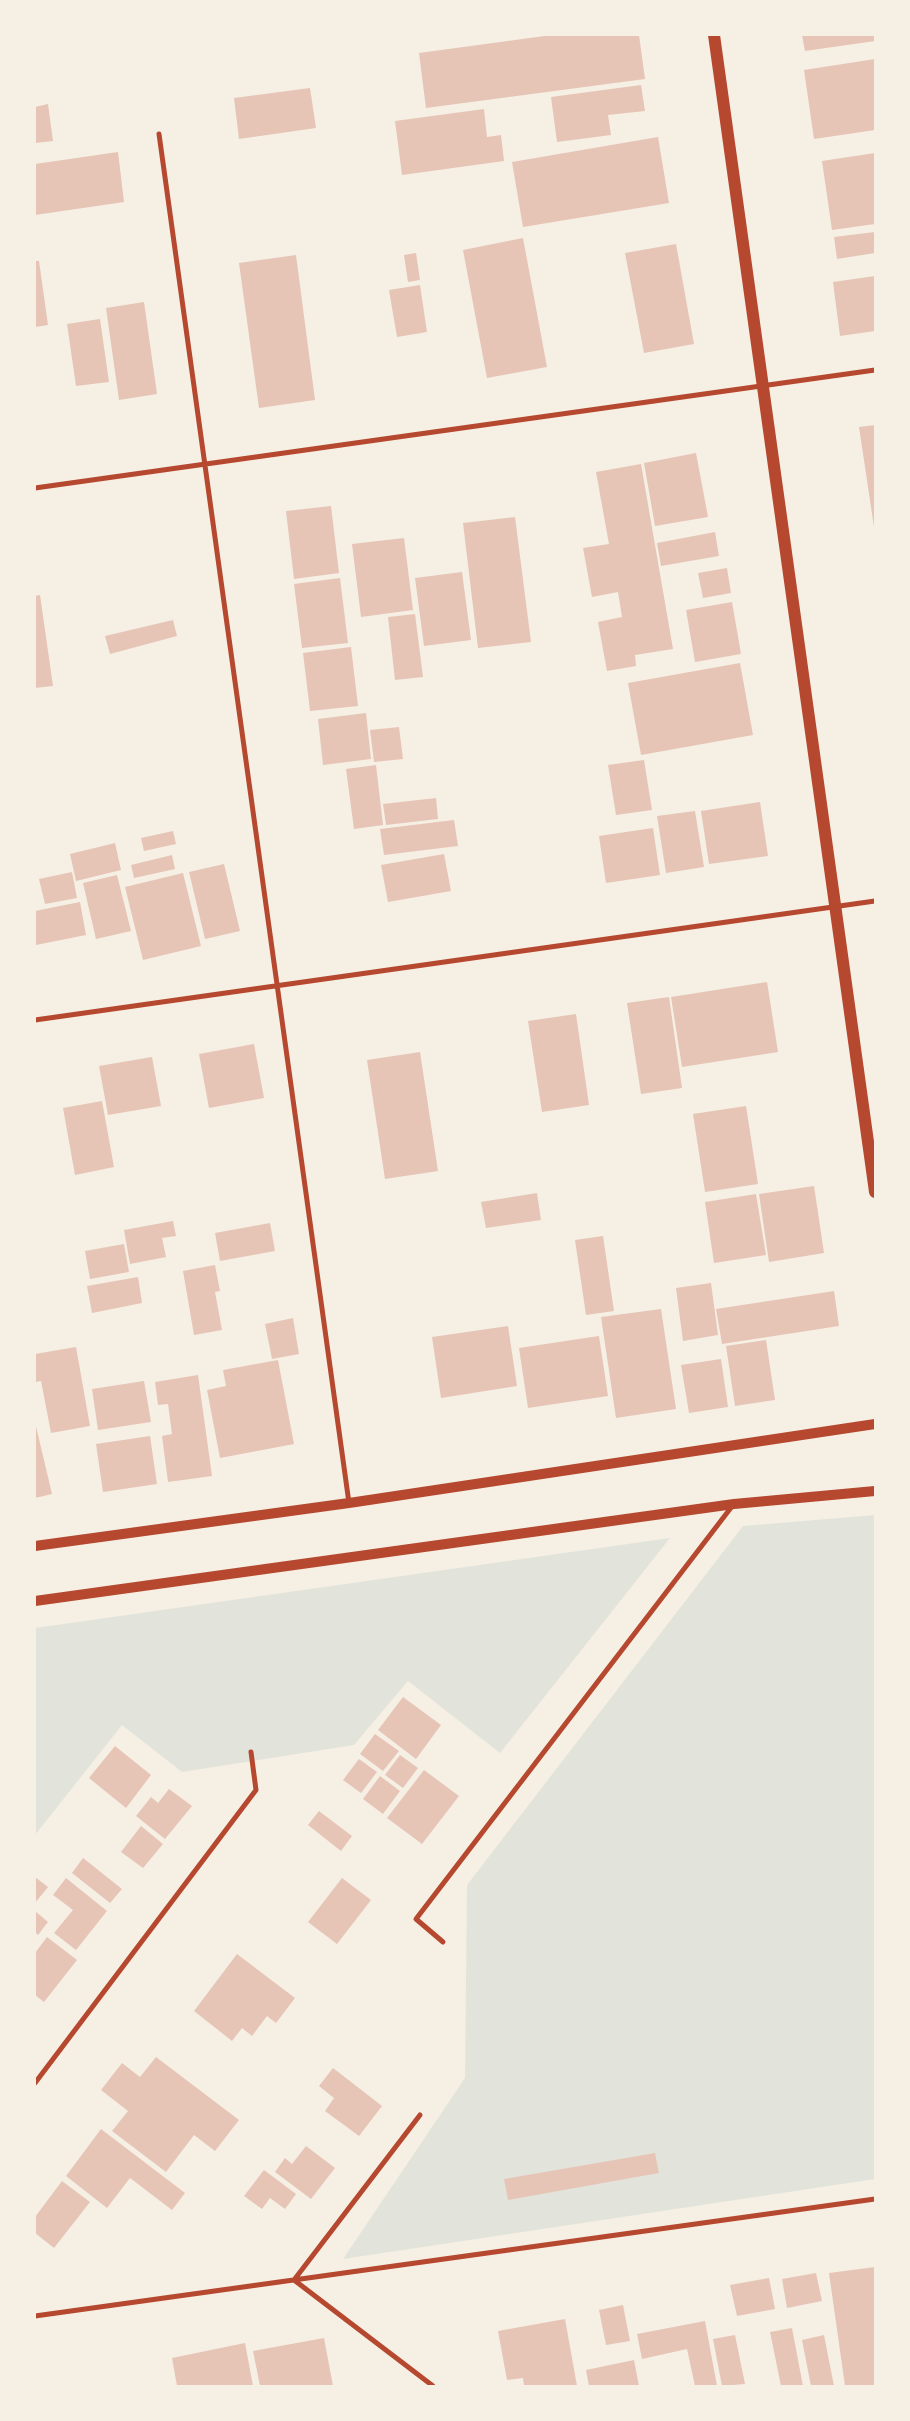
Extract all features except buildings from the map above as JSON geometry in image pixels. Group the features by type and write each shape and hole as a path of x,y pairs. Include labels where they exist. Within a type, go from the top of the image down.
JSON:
{"main road":[{"path":"714,35 875,1192"},
{"path":"35,1546 349,1503 875,1424"},
{"path":"35,1601 734,1504 875,1491"}],"street":[{"path":"159,134 349,1503"},
{"path":"35,488 875,370"},
{"path":"35,1020 875,902"},
{"path":"443,1942 416,1919 734,1504"},
{"path":"35,2083 256,1790 251,1752"},
{"path":"294,2280 420,2115"},
{"path":"35,2316 875,2199"},
{"path":"294,2280 433,2386"}],"shaded area":[{"path":"875,1515 875,2179 343,2259 465,2078 467,1885 743,1526"},
{"path":"670,1538 500,1753 408,1681 354,1745 182,1772 122,1725 35,1835 35,1628"}]}
